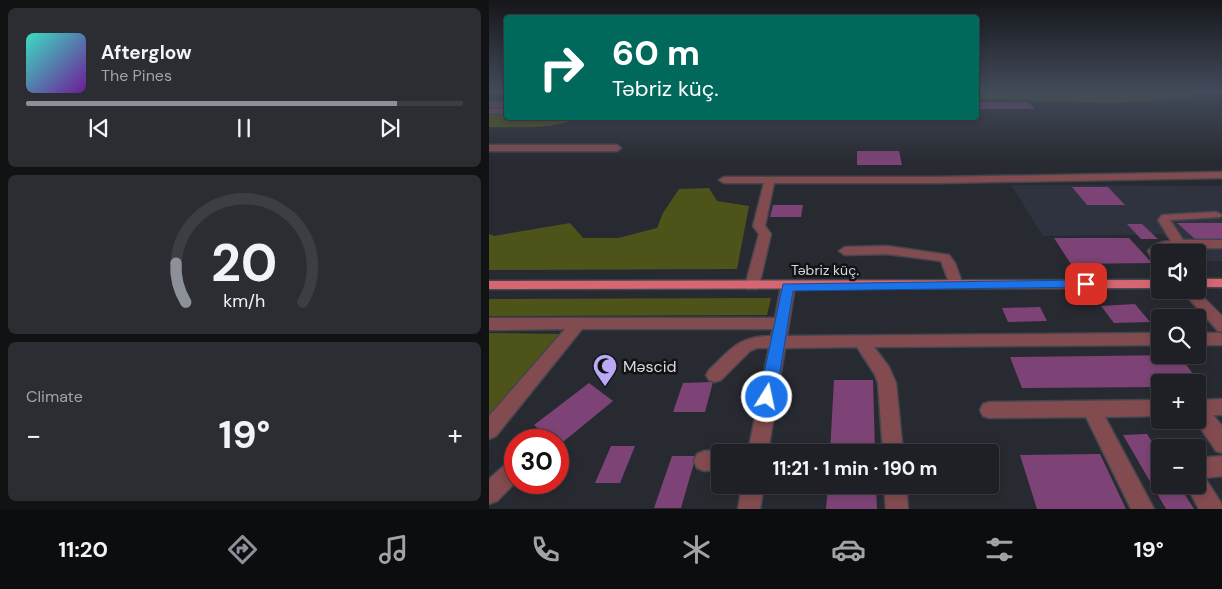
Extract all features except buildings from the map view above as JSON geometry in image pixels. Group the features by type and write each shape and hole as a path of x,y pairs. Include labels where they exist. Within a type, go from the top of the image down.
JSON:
{"main road":[{"path":"1206,284 1222,283"},
{"name":"Təbriz küç.","path":"489,285 1151,284"}],"street":[{"path":"489,148 617,148"},
{"path":"724,180 1222,176"},
{"path":"752,286 765,234 759,226 770,180"},
{"path":"1179,244 1166,225 1164,220 1166,217 1216,215"},
{"path":"1206,244 1222,244"},
{"path":"845,251 887,250 945,258 949,263 956,285"},
{"path":"759,444 788,286"},
{"path":"1196,299 1222,327"},
{"path":"489,324 781,323"},
{"path":"489,430 578,324"},
{"path":"1206,339 1222,339"},
{"path":"715,375 744,347 755,342 1151,340"},
{"path":"861,341 883,372 887,384 892,444"},
{"path":"1206,408 1222,407"},
{"path":"989,410 1151,408"},
{"path":"1091,409 1143,509"},
{"path":"1206,421 1222,444"},
{"path":"1206,467 1222,466"},
{"path":"489,493 504,479"},
{"path":"749,509 752,494"},
{"path":"896,494 897,509"},
{"path":"1203,494 1212,509"}],"shaded area":[{"path":"1011,185 1222,186 1222,261 1206,261 1206,244 1174,244 1163,234 1043,236"}],"green space":[{"path":"489,115 504,115 504,120 570,120 546,126 489,127"},
{"path":"709,188 717,201 749,206 737,269 489,270 489,234 494,236 570,223 583,238 618,238 657,228 663,213 679,189"},
{"path":"771,298 767,315 489,316 489,299"},
{"path":"489,333 559,334 489,415"}],"place":[{"name":"Məscid","path":"605,387"}],"route":[{"path":"767,397 788,286 1086,284"}]}
